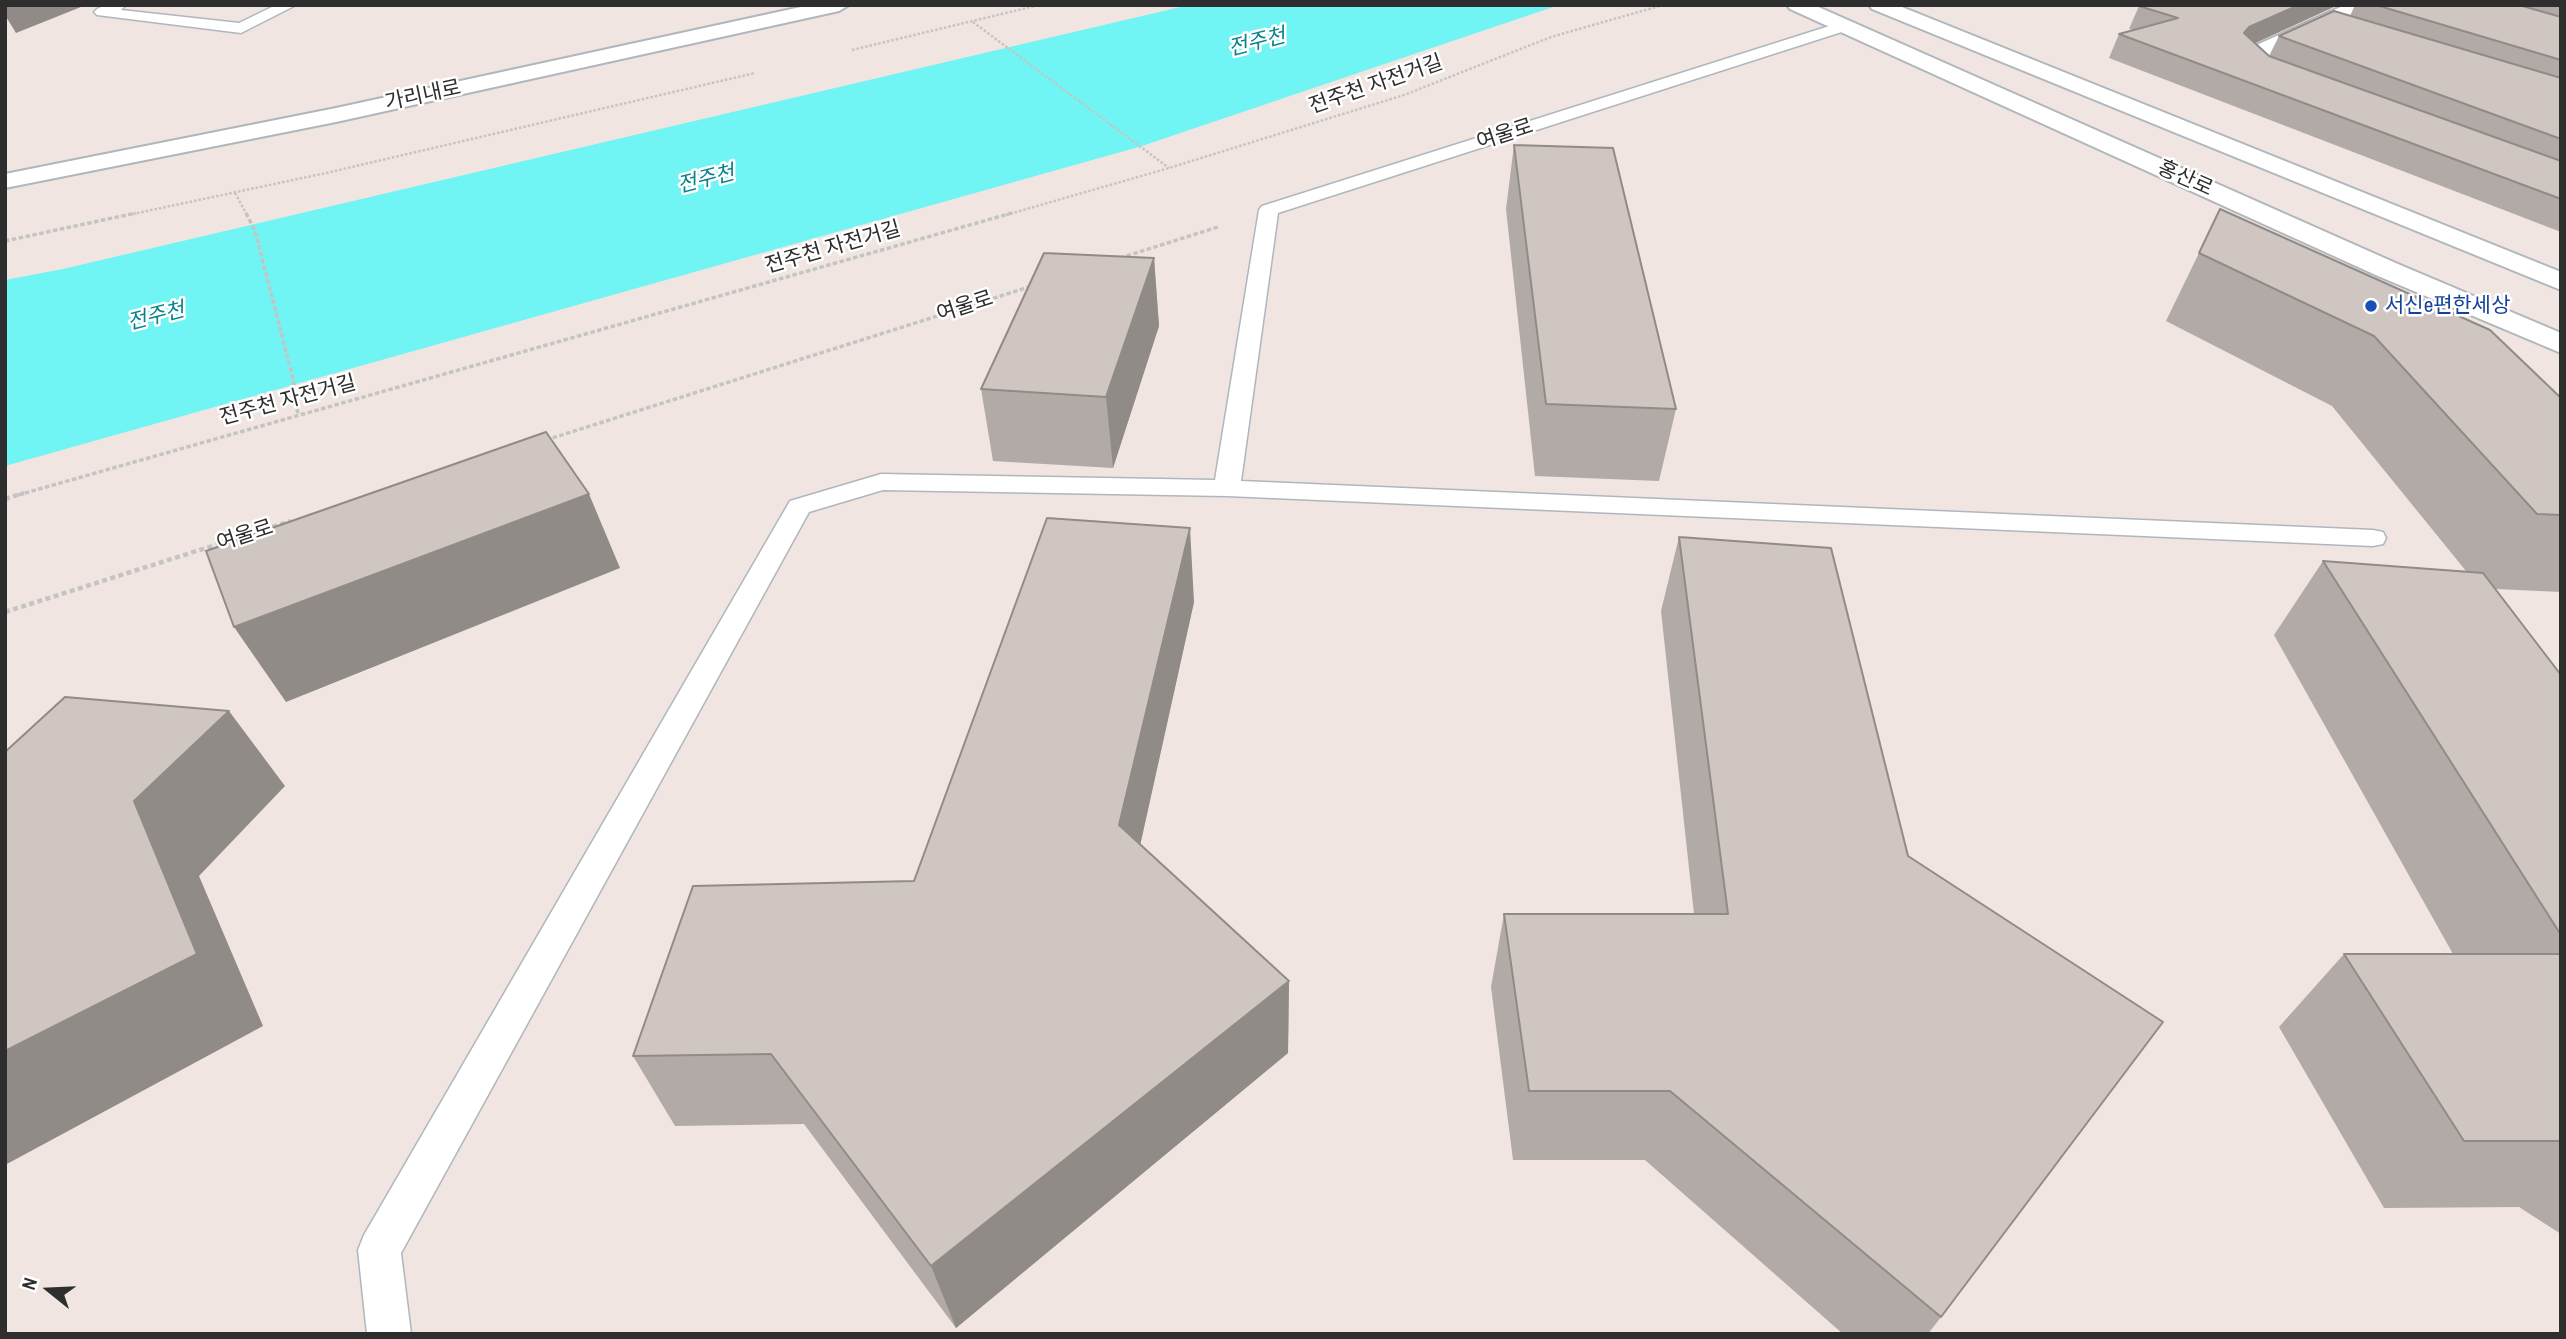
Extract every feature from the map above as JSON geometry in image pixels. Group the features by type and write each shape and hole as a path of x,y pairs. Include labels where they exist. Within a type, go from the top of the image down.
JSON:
{"street":[{"name":"가리내로","path":"5,181 336,116 838,5"},
{"name":"여울로","path":"1845,26 1888,9 1926,5"},
{"path":"2292,81 2267,72 2247,58 2362,5"},
{"name":"홍산로","path":"1804,8 2388,271 2561,344"},
{"name":"홍산로","path":"1888,9 2561,282"},
{"path":"2323,25 2349,33"}],"lane":[{"path":"119,5 102,12 241,28 289,5"},
{"name":"여울로","path":"1269,210 1845,26"},
{"path":"1227,488 1269,210"},
{"path":"389,1334 379,1250 799,507 881,482 1227,488 2373,538"}],"path":[{"path":"841,53 1039,5"},
{"name":"전주천 자전거길","path":"5,499 1169,168 1404,95 1551,37 1663,5"},
{"path":"972,22 1169,168"},
{"path":"5,241 235,193 763,71"},
{"path":"235,193 255,231 292,376 298,415"},
{"path":"1110,261 1269,210"},
{"name":"여울로","path":"537,443 1043,282"},
{"name":"여울로","path":"5,612 298,519"}],"water":[{"name":"전주천","path":"1189,5 1559,5 1142,146 5,466 5,280 63,269"}],"building":[{"path":"2299,5 2249,27 2244,33 2269,56 2561,161 2561,199 2119,34 2178,18 2139,6"},
{"path":"2376,5 2519,5 2561,17 2561,60"},
{"path":"2334,11 2561,78 2561,139 2279,36"},
{"path":"1514,145 1613,148 1676,409 1546,404"},
{"path":"2220,209 2490,330 2561,398 2561,515 2537,514 2374,336 2199,253"},
{"path":"1044,253 1154,258 1106,397 981,389"},
{"path":"546,432 589,494 234,627 206,551"},
{"path":"1047,518 1190,528 1119,825 1289,981 931,1266 771,1054 633,1056 693,886 914,881"},
{"path":"1679,537 1831,548 1908,856 2163,1022 1941,1317 1670,1091 1529,1091 1504,914 1728,914"},
{"path":"2323,561 2483,573 2561,675 2561,935"},
{"path":"65,697 229,711 134,801 197,954 5,1051 5,752"},
{"path":"2344,954 2561,954 2561,1141 2464,1141"}],"place":[{"name":"서신e편한세상","path":"2371,306"}]}
